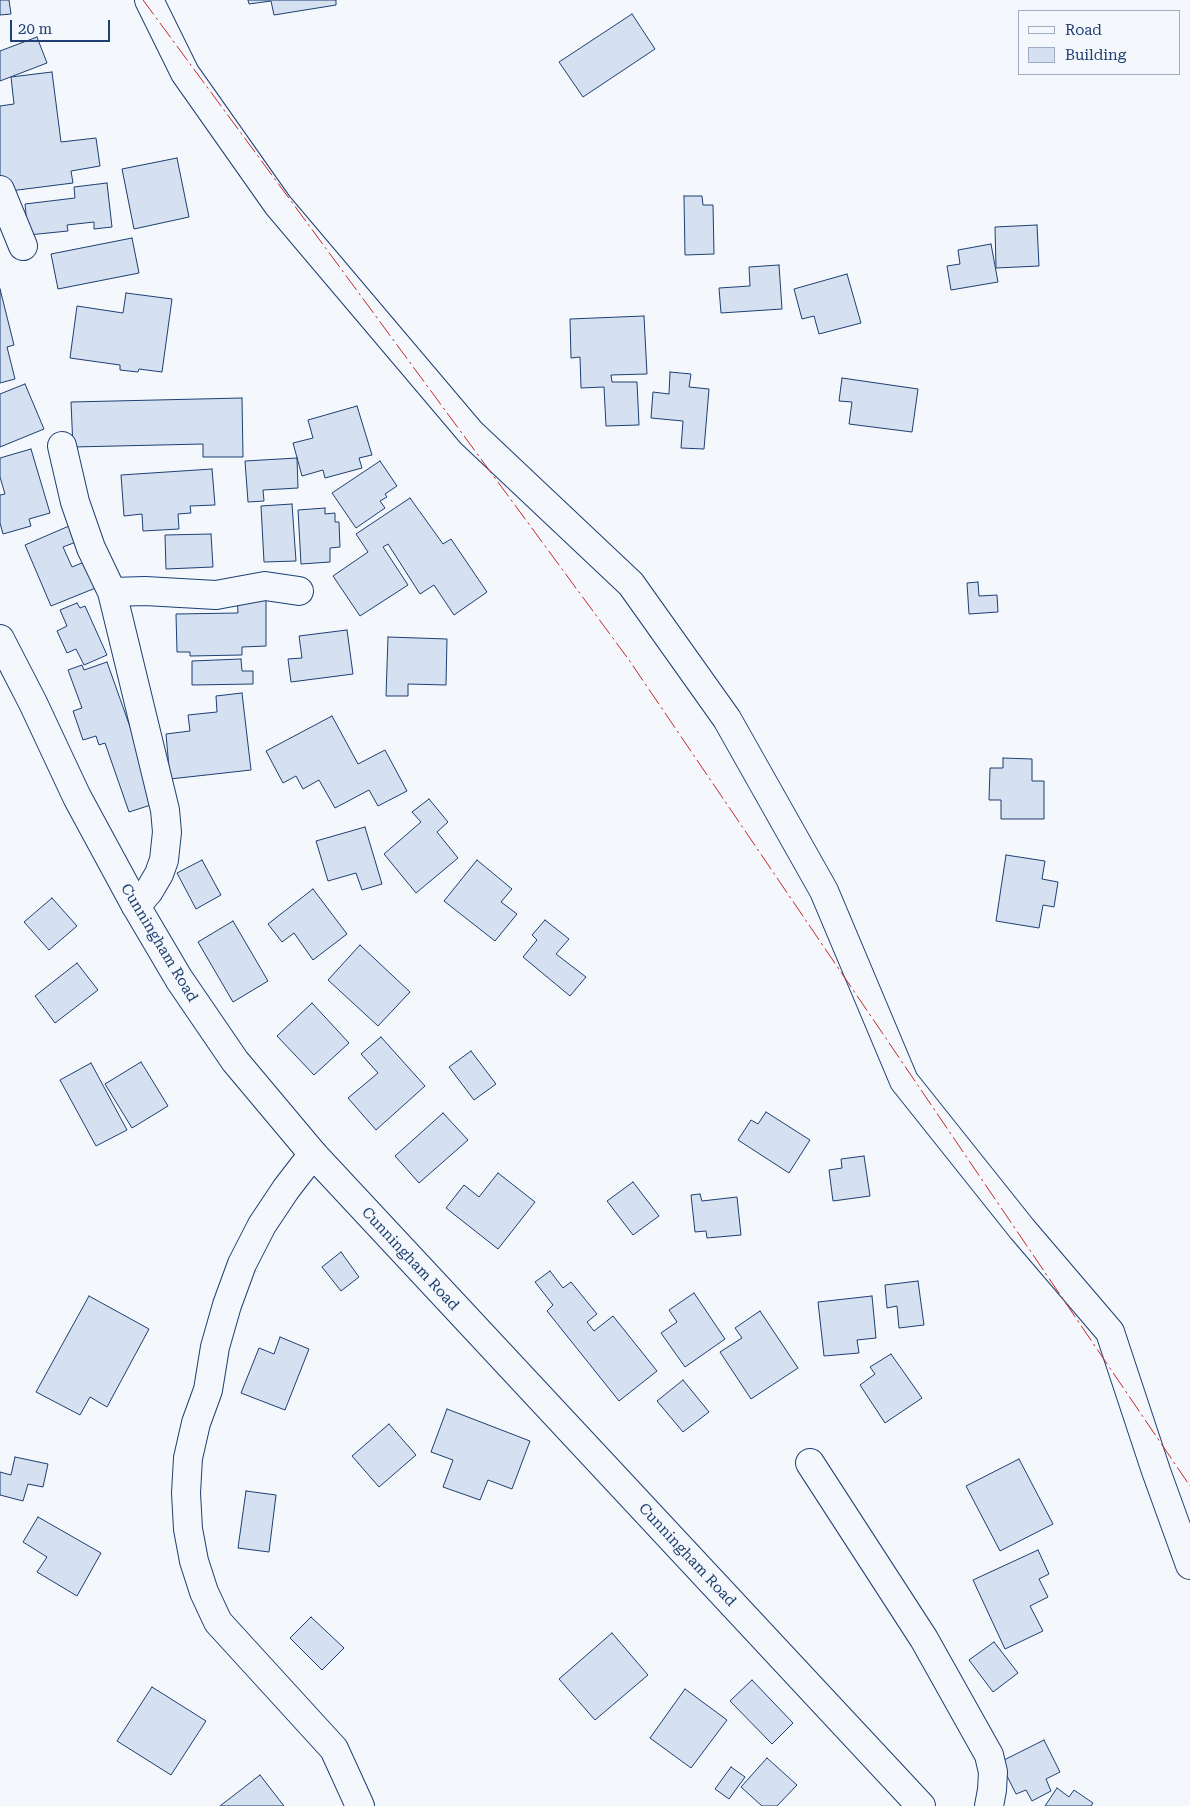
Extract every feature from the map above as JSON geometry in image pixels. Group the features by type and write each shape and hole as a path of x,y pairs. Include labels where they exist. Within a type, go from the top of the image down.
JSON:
{"street":[{"path":"149,0 186,72 278,205 472,433 631,584 727,719 824,891 904,1080 1022,1229 1110,1332 1156,1472 1190,1565"},
{"path":"0,190 23,246"},
{"path":"62,446 74,502 91,548 112,592 165,810 167,832 165,853 159,874 149,891 136,906"},
{"path":"112,592 145,591 216,595 265,586 299,591"},
{"name":"Cunningham Road","path":"0,639 33,703 77,797 136,906 179,979 235,1061 313,1154 920,1806"},
{"path":"313,1154 286,1189 262,1225 242,1264 227,1305 215,1347 208,1390 196,1423 188,1458 186,1494 188,1529 194,1561 204,1592 218,1622 334,1749 360,1806"},
{"path":"810,1463 924,1639 989,1755 993,1772 990,1806"}],"building":[{"path":"0,0 9,0 11,14 0,15"},
{"path":"248,0 336,0 336,5 274,15 271,1 249,4"},
{"path":"632,14 655,49 583,97 559,62"},
{"path":"37,37 47,63 0,81 0,51"},
{"path":"52,72 61,142 96,138 100,166 71,171 73,183 2,192 0,175 0,106 14,104 11,77"},
{"path":"177,158 189,217 134,229 122,169"},
{"path":"107,183 112,227 94,229 94,222 67,225 68,231 28,235 25,204 75,198 74,187"},
{"path":"684,196 702,196 703,205 713,205 714,254 685,255"},
{"path":"1037,225 1039,266 996,268 995,227"},
{"path":"132,238 139,273 58,289 51,254"},
{"path":"991,244 998,282 951,290 947,266 960,264 958,250"},
{"path":"779,265 782,309 721,313 719,288 750,286 749,267"},
{"path":"847,274 861,323 819,334 814,316 802,319 794,289"},
{"path":"0,289 14,345 7,347 15,379 0,383"},
{"path":"126,293 172,299 162,372 139,369 138,372 120,370 120,365 70,358 77,306 123,313"},
{"path":"644,316 647,374 611,375 612,382 637,382 639,425 606,426 604,387 581,388 580,357 571,358 570,319"},
{"path":"670,372 691,374 689,387 709,389 704,449 681,448 683,421 651,418 653,392 669,394"},
{"path":"842,378 918,389 912,432 849,424 852,402 839,401"},
{"path":"25,384 44,429 0,447 0,394"},
{"path":"242,398 243,457 203,457 203,444 73,447 71,402"},
{"path":"357,406 372,455 359,458 362,468 325,478 323,470 302,476 293,443 313,438 308,420"},
{"path":"31,449 50,513 29,519 31,526 3,534 0,523 0,495 5,494 0,477 0,458"},
{"path":"297,458 298,488 263,490 264,501 248,502 245,461"},
{"path":"380,461 397,486 385,494 387,497 380,501 385,508 356,528 332,493"},
{"path":"212,469 215,505 190,506 191,513 178,514 179,529 143,531 142,514 124,516 121,475"},
{"path":"410,498 443,544 451,539 487,592 454,615 434,585 420,594 388,544 383,547 408,585 360,616 333,576 368,552 356,534"},
{"path":"292,504 296,561 264,562 261,506"},
{"path":"325,508 325,514 335,513 335,522 339,522 340,547 330,548 330,562 301,564 298,510"},
{"path":"69,526 76,542 63,547 72,567 87,561 98,587 51,606 25,545"},
{"path":"211,534 213,567 166,569 165,535"},
{"path":"978,582 979,596 997,595 998,612 969,614 967,583"},
{"path":"237,594 266,594 266,646 242,647 242,655 190,656 190,652 177,652 176,614 238,613"},
{"path":"77,603 80,608 85,606 107,655 84,665 76,649 67,653 57,631 67,626 60,610"},
{"path":"347,630 353,674 291,682 288,659 302,658 299,636"},
{"path":"388,637 447,639 446,685 408,684 408,696 386,696"},
{"path":"241,659 242,671 253,671 253,684 192,685 192,661"},
{"path":"107,662 157,803 129,812 105,743 99,745 96,736 83,740 73,711 82,708 68,670 82,665 84,670"},
{"path":"242,693 251,770 170,779 166,734 190,731 188,715 217,712 216,696"},
{"path":"332,716 358,764 385,750 407,791 378,806 369,790 335,808 319,780 303,789 296,776 283,783 266,751"},
{"path":"1003,758 1032,759 1032,781 1044,781 1044,819 1001,819 1001,800 989,800 990,768 1003,768"},
{"path":"429,799 448,822 437,832 458,858 416,893 384,854 421,822 412,812"},
{"path":"365,827 382,884 362,890 356,873 328,881 316,841"},
{"path":"1006,855 1045,861 1042,879 1058,882 1054,907 1043,905 1039,928 996,921"},
{"path":"202,860 221,895 196,909 177,873"},
{"path":"477,860 512,889 501,902 517,914 495,941 444,901"},
{"path":"313,889 347,934 313,960 294,933 282,942 268,924"},
{"path":"52,898 77,926 49,950 24,922"},
{"path":"545,920 569,939 556,954 586,977 570,996 523,957 537,940 532,935"},
{"path":"233,921 268,981 233,1002 198,942"},
{"path":"360,945 410,992 378,1026 328,980"},
{"path":"77,963 98,990 55,1023 35,996"},
{"path":"312,1003 349,1043 314,1075 277,1036"},
{"path":"381,1037 425,1086 376,1130 348,1098 378,1073 361,1054"},
{"path":"471,1051 496,1084 474,1100 449,1067"},
{"path":"141,1062 168,1106 132,1128 105,1084"},
{"path":"91,1063 127,1130 96,1146 60,1080"},
{"path":"766,1112 810,1140 789,1173 738,1140 751,1120 758,1124"},
{"path":"443,1113 468,1140 419,1183 395,1156"},
{"path":"864,1156 870,1196 833,1201 829,1170 842,1168 841,1159"},
{"path":"498,1173 535,1202 498,1249 446,1208 464,1185 479,1197"},
{"path":"633,1182 659,1216 633,1235 607,1201"},
{"path":"700,1194 702,1201 737,1197 741,1235 707,1238 706,1231 695,1232 691,1195"},
{"path":"341,1252 359,1277 341,1291 322,1267"},
{"path":"550,1271 563,1288 571,1282 597,1314 587,1322 594,1331 613,1316 657,1371 619,1401 547,1311 553,1305 535,1282"},
{"path":"918,1281 924,1325 899,1328 897,1306 887,1308 885,1285"},
{"path":"694,1293 725,1339 685,1367 661,1333 677,1322 669,1310"},
{"path":"89,1296 149,1329 107,1407 90,1397 80,1415 36,1392"},
{"path":"872,1296 876,1338 857,1340 859,1353 824,1356 818,1302"},
{"path":"760,1311 798,1368 751,1399 720,1352 742,1338 735,1328"},
{"path":"280,1337 309,1349 285,1410 241,1393 259,1348 274,1354"},
{"path":"891,1354 922,1398 885,1423 860,1385 875,1374 870,1367"},
{"path":"683,1380 709,1412 683,1432 657,1401"},
{"path":"447,1409 530,1441 512,1489 488,1480 480,1500 443,1487 453,1460 431,1452"},
{"path":"389,1424 416,1455 379,1487 352,1456"},
{"path":"15,1457 48,1464 43,1487 28,1484 23,1501 0,1495 0,1472 11,1475"},
{"path":"1019,1459 1053,1524 1000,1551 966,1486"},
{"path":"246,1491 276,1495 269,1552 238,1548"},
{"path":"38,1517 101,1553 77,1596 37,1572 47,1557 23,1542"},
{"path":"1038,1550 1049,1574 1039,1579 1048,1597 1030,1606 1043,1631 1005,1649 973,1580"},
{"path":"311,1617 344,1648 322,1670 290,1638"},
{"path":"612,1633 648,1675 595,1720 559,1679"},
{"path":"994,1642 1018,1673 993,1692 969,1660"},
{"path":"752,1680 793,1723 772,1744 730,1701"},
{"path":"152,1687 206,1721 171,1775 117,1741"},
{"path":"685,1689 727,1720 691,1768 650,1738"},
{"path":"1044,1740 1060,1772 1046,1779 1051,1791 1032,1801 1026,1790 1016,1794 1000,1762"},
{"path":"767,1758 797,1785 777,1806 762,1806 741,1787"},
{"path":"731,1767 745,1777 729,1799 715,1789"},
{"path":"260,1775 284,1806 220,1806"},
{"path":"1057,1788 1069,1797 1074,1790 1093,1803 1091,1806 1045,1806"}],"power":[{"path":"143,0 629,660 1190,1486"}]}
